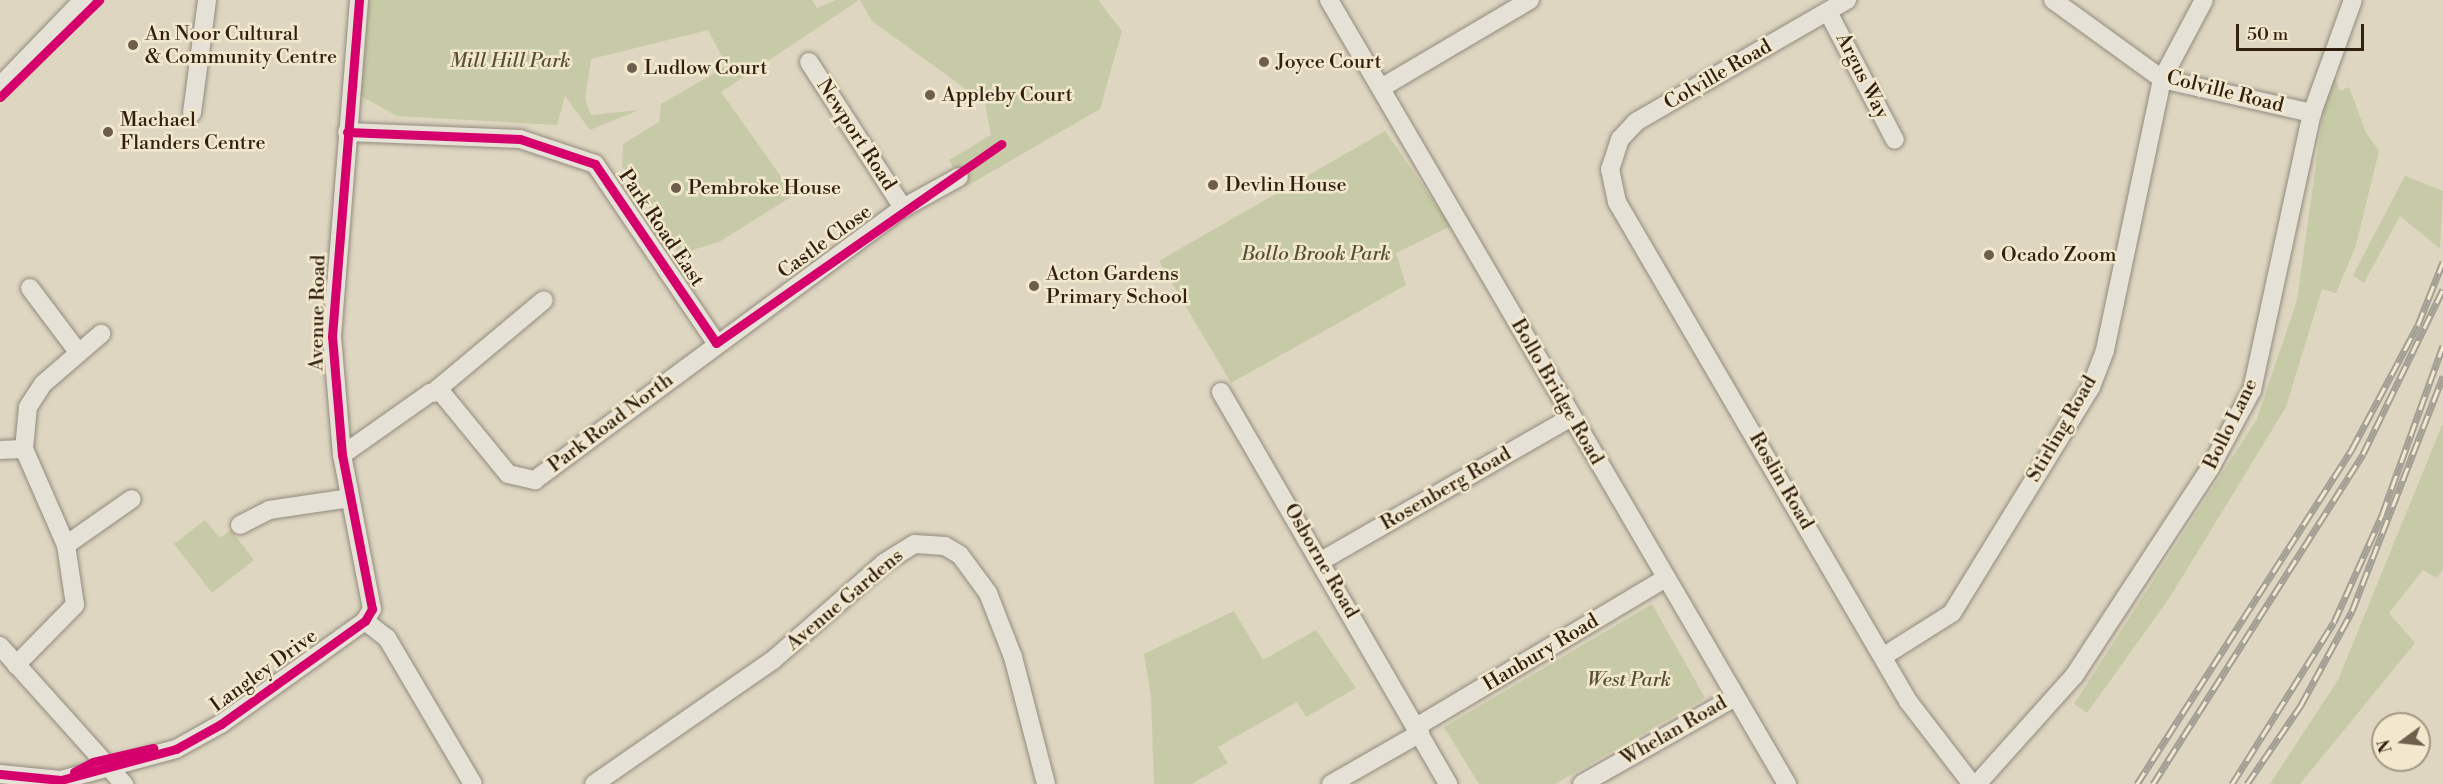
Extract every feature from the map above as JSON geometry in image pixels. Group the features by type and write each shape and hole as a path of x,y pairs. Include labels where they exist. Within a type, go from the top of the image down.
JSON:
{"street":[{"path":"0,86 83,0"},
{"path":"192,113 207,0"},
{"name":"Avenue Road","path":"359,0 332,336 342,455 373,599 372,625"},
{"name":"Bollo Bridge Road","path":"1329,0 1570,417 1787,784"},
{"path":"1381,88 1530,0"},
{"name":"Colville Road","path":"1610,169 1620,139 1636,122 1847,0"},
{"name":"Colville Road","path":"2053,0 2162,79 2312,113"},
{"name":"Stirling Road","path":"1884,656 1952,613 2091,387 2105,350 2162,79 2204,0"},
{"name":"Bollo Lane","path":"1977,784 2074,676 2198,488 2252,390 2312,113 2353,0"},
{"name":"Argus Way","path":"1828,12 1895,140"},
{"name":"Newport Road","path":"809,62 903,208"},
{"name":"Park Road East","path":"347,132 520,139 595,164 716,343"},
{"name":"Roslin Road","path":"1610,169 1617,202 1884,656 1908,701 1972,784"},
{"name":"Castle Close","path":"716,343 903,208 959,177"},
{"path":"30,288 78,352"},
{"path":"342,455 434,392 544,300"},
{"path":"16,665 75,605 66,545 24,449 28,406 78,352 101,334"},
{"name":"Park Road North","path":"434,392 453,404 508,474 535,480 716,343"},
{"name":"Osborne Road","path":"1221,392 1418,730 1431,765 1448,784"},
{"name":"Rosenberg Road","path":"1321,561 1570,417"},
{"path":"0,450 24,449"},
{"path":"240,525 270,510 350,498"},
{"path":"66,545 132,499"},
{"name":"Avenue Gardens","path":"594,784 773,660 884,563 915,544 945,546 960,555 988,593 1013,657 1046,784"},
{"name":"Hanbury Road","path":"1331,784 1666,578"},
{"path":"372,625 473,784"},
{"name":"Langley Drive","path":"0,774 61,780 112,770 206,734 372,625"},
{"path":"0,646 124,784"},
{"name":"Whelan Road","path":"1582,784 1735,697"}],"green space":[{"name":"Mill Hill Park","path":"369,0 812,0 817,8 836,0 859,0 721,92 794,195 719,242 679,254 622,166 623,144 659,122 661,104 727,66 708,30 591,59 585,99 591,115 639,110 590,130 565,96 557,125 397,116 359,95"},
{"path":"860,0 1098,0 1122,31 1100,109 965,187 949,160 991,135 985,103 872,21"},
{"path":"2335,78 2340,91 2349,87 2366,133 2379,151 2356,245 2336,293 2322,289 2286,407 2170,597 2087,713 2074,704 2257,419 2297,300 2327,85"},
{"name":"Bollo Brook Park","path":"1385,131 1451,226 1396,253 1406,285 1231,383 1159,261"},
{"path":"2405,176 2443,191 2440,249 2400,216 2364,283 2353,275"},
{"path":"2443,423 2443,569 2437,578 2423,570 2389,613 2415,643 2300,784 2270,784 2338,680"},
{"path":"205,520 220,538 231,530 254,560 212,593 174,544"},
{"name":"West Park","path":"1652,604 1705,698 1555,784 1479,784 1444,727"},
{"path":"1234,611 1263,660 1316,630 1356,688 1306,717 1297,702 1218,747 1228,763 1192,784 1154,784 1151,697 1144,654"}],"railway":[{"path":"2137,784 2352,449 2418,325 2443,262"},
{"path":"2153,784 2363,454 2443,289"},
{"path":"2232,784 2334,622 2382,515 2443,346"},
{"path":"2247,784 2301,705 2352,611 2443,376"}],"cycle path":[{"path":"0,97 99,0"},
{"path":"0,774 61,780 176,749 221,724 365,621 372,609 342,455 332,336 359,0"},
{"path":"347,132 520,139 595,164 716,343 1001,144"},
{"path":"74,772 93,762 153,748"}],"place":[{"name":"An Noor Cultural & Community Centre","path":"133,45"},
{"name":"Joyce Court","path":"1264,62"},
{"name":"Ludlow Court","path":"632,68"},
{"name":"Appleby Court","path":"930,95"},
{"name":"Machael Flanders Centre","path":"108,132"},
{"name":"Devlin House","path":"1213,185"},
{"name":"Pembroke House","path":"676,188"},
{"name":"Ocado Zoom","path":"1989,255"},
{"name":"Acton Gardens Primary School","path":"1034,286"}]}
